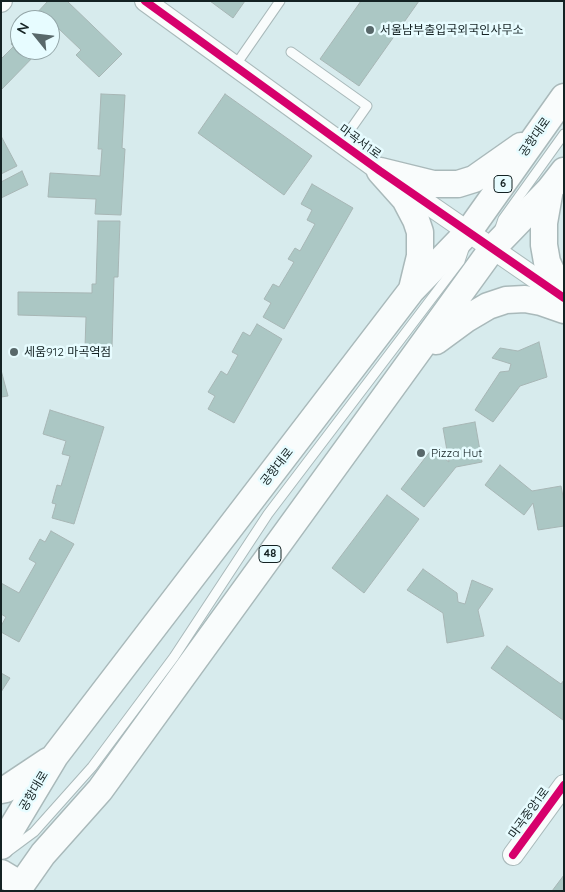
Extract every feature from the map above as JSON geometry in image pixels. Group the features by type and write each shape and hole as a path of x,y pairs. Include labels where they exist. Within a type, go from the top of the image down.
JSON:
{"main road":[{"name":"공항대로","path":"12,863 30,797 55,756 411,292 469,232 564,97"},
{"path":"380,171 433,184 458,184 474,179 536,136"},
{"path":"380,171 405,199 420,232 420,256 411,292"},
{"path":"492,249 557,180"},
{"path":"557,180 544,223 544,245 554,278 564,287"},
{"name":"48","path":"12,863 100,790 492,249"},
{"path":"415,356 466,318 488,306 506,300 533,300 564,310"},
{"path":"1,790 6,789 55,756"}],"street":[{"name":"마곡서1로","path":"145,1 380,171 564,298"},
{"name":"마곡중앙1로","path":"512,855 564,785"}],"lane":[{"path":"234,66 280,1"},
{"path":"291,52 367,106 341,143"},
{"path":"492,249 503,219 564,134"},
{"path":"12,863 34,832 92,767 174,657 268,514 460,261 469,232"}],"building":[{"path":"48,1 67,1 122,54 99,77 76,55 81,50 60,30 60,10 40,10"},
{"path":"210,1 245,1 233,18"},
{"name":"서울남부출입국외국인사무소","path":"361,1 419,1 359,86 320,59"},
{"path":"10,50 10,60 30,60 1,90 1,59"},
{"path":"101,94 125,95 122,148 125,149 121,215 95,214 96,199 48,197 50,173 100,176 102,149 98,149"},
{"path":"225,94 312,156 284,195 198,133"},
{"path":"1,136 17,166 1,174"},
{"path":"22,171 28,185 1,198 1,182"},
{"path":"312,184 353,208 284,329 263,317 271,303 264,299 273,284 279,287 294,262 288,259 295,248 300,251 315,224 307,220 312,210 301,204"},
{"path":"98,221 120,221 118,277 114,277 112,347 85,347 86,317 18,315 18,292 92,293 92,284 96,284"},
{"path":"257,324 282,339 234,423 208,409 215,396 208,392 221,371 227,375 238,355 232,352 243,332 250,336"},
{"path":"539,342 547,377 520,386 493,422 475,410 500,372 509,371 511,364 492,358 500,348 518,351"},
{"path":"1,370 8,396 1,397"},
{"path":"50,410 104,427 74,524 52,518 56,504 52,503 57,485 61,486 70,456 62,454 66,441 43,434"},
{"path":"475,422 482,462 456,467 424,507 401,489 432,449 449,462 443,428"},
{"path":"500,465 532,491 561,486 564,502 564,526 538,530 533,503 524,515 485,485"},
{"path":"387,495 419,519 364,593 332,568"},
{"path":"51,531 74,544 19,642 1,632 1,626 6,617 1,614 1,583 19,593 36,563 29,559 40,539 45,542"},
{"path":"423,569 457,593 458,602 465,604 472,580 493,589 478,610 484,636 447,643 443,613 407,590"},
{"path":"507,646 561,684 564,680 563,720 491,668"},
{"path":"1,673 10,678 1,692"},
{"path":"564,875 564,891 552,891"}],"cycle path":[{"path":"145,1 380,171 564,298"},
{"path":"513,855 564,785"}],"place":[{"name":"서울남부출입국외국인사무소","path":"370,30"},
{"name":"세움912 마곡역점","path":"14,352"},
{"name":"Pizza Hut","path":"421,453"}]}
